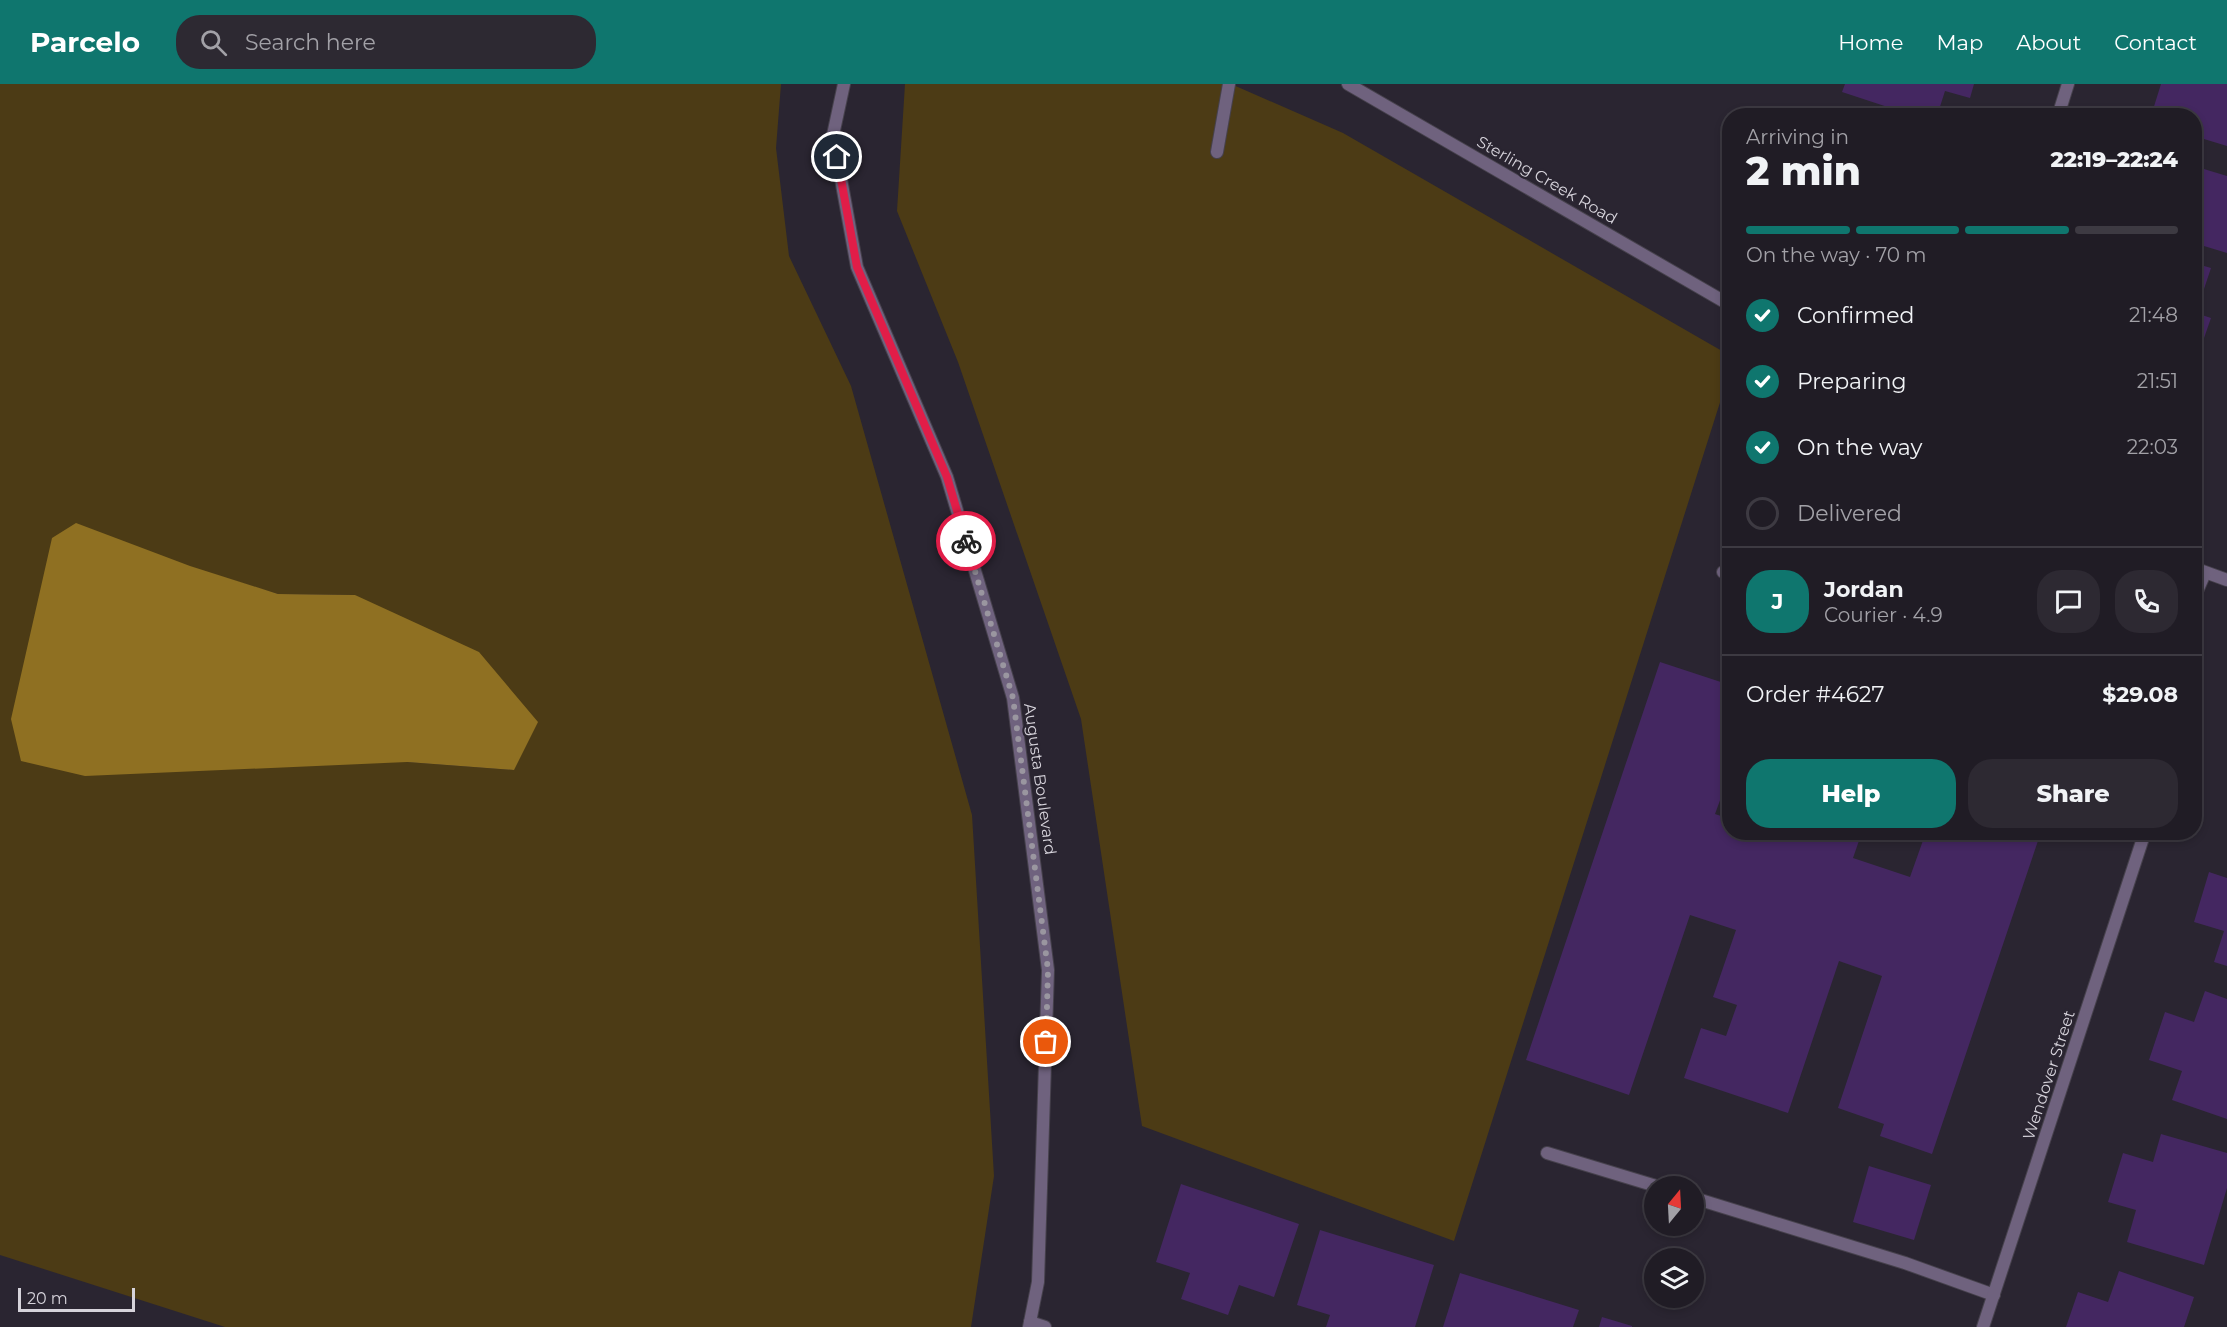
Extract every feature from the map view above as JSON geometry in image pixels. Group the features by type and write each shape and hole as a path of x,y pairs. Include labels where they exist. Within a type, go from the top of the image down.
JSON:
{"street":[{"name":"Augusta Boulevard","path":"844,84 833,135 857,267 947,477 1013,698 1048,970 1038,1282 1029,1325"},
{"path":"1217,152 1229,84"},
{"name":"Sterling Creek Road","path":"1348,84 1722,300"},
{"path":"2060,108 2068,84"},
{"path":"2202,572 2227,580"},
{"name":"Wendover Street","path":"1983,1327 2142,840"},
{"path":"1547,1153 1644,1182"},
{"path":"1704,1201 1905,1263 1994,1295"},
{"path":"1029,1325 1045,1327"}],"shaded area":[{"path":"0,84 781,84 776,148 789,256 851,386 972,815 994,1176 971,1327 225,1327 0,1255","holes":["190,567 278,594 355,595 514,770 407,762"]},
{"path":"905,84 1231,84 1343,133 1722,351 1722,396 1454,1241 1142,1126 1081,719 958,362 897,211"},
{"path":"76,523 190,566 278,594 355,595 479,652 538,722 514,770 407,762 85,776 21,761 11,719 52,538"}],"building":[{"path":"1845,84 1974,84 1970,98 1945,91 1940,108 1891,108 1842,92"},
{"path":"2161,84 2227,84 2227,146 2202,138 2202,108 2154,108"},
{"path":"2202,168 2227,176 2227,253 2202,245"},
{"path":"2202,265 2211,268 2202,295"},
{"path":"2202,315 2211,318 2202,341"},
{"path":"1660,662 1722,682 1722,795 1715,814 1722,816 1722,840 1859,840 1853,858 1910,877 1923,840 2038,840 1932,1154 1880,1136 1884,1124 1838,1108 1882,976 1839,961 1788,1113 1684,1078 1701,1028 1726,1036 1737,1005 1713,997 1736,930 1690,915 1629,1095 1526,1060"},
{"path":"2209,872 2227,878 2227,966 2214,962 2224,931 2194,922"},
{"path":"2205,991 2227,999 2227,1119 2172,1100 2182,1071 2149,1060 2165,1012 2194,1022"},
{"path":"2161,1134 2227,1153 2227,1188 2204,1265 2127,1242 2136,1210 2108,1202 2123,1153 2153,1162"},
{"path":"1869,1166 1931,1185 1914,1240 1853,1222"},
{"path":"1181,1184 1299,1224 1274,1297 1239,1285 1228,1315 1181,1299 1190,1273 1156,1262"},
{"path":"1320,1230 1434,1265 1415,1327 1326,1327 1330,1315 1297,1305"},
{"path":"2119,1271 2194,1297 2184,1327 2066,1327 2078,1292 2108,1302"},
{"path":"1460,1273 1579,1310 1573,1327 1443,1327"},
{"path":"1602,1317 1632,1326 1632,1327 1599,1327"}],"way so far":[{"path":"966,541 1013,698 1048,970 1046,1042"}],"route":[{"path":"837,157 857,267 947,477 966,541"}]}
